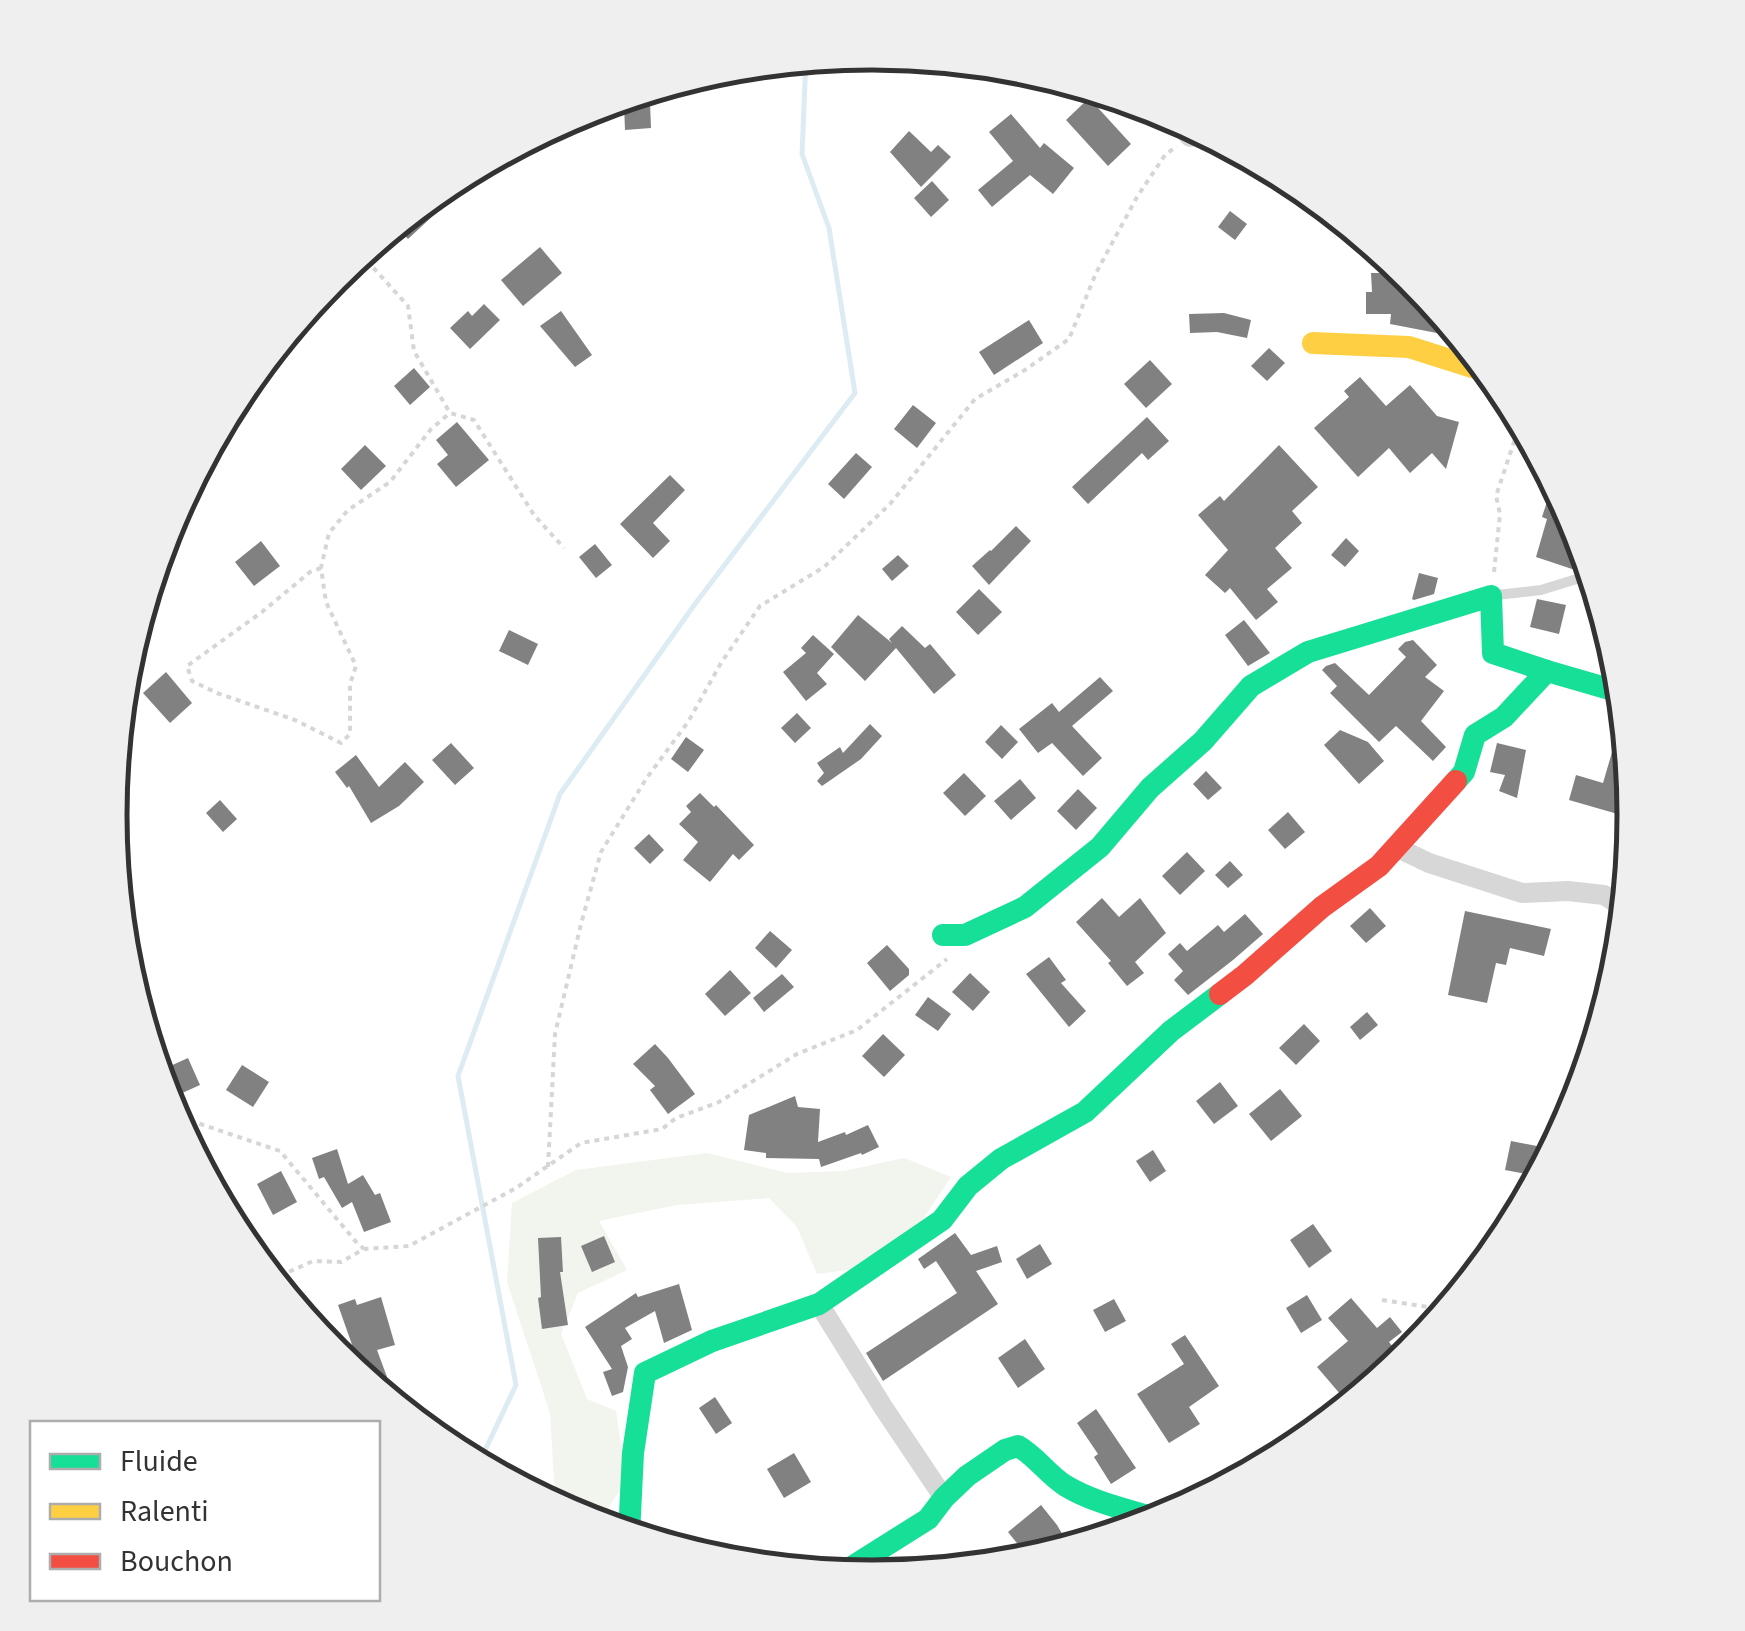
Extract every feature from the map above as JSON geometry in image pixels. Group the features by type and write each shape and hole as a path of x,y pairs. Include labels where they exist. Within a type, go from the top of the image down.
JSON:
{"street":[{"path":"1313,343 1409,347 1466,365"},
{"path":"954,935 1025,906 1100,847 1150,788 1204,741 1252,686 1308,652 1491,596 1492,653 1607,688"},
{"path":"630,1520 633,1453 646,1372 712,1341 819,1304 942,1220 968,1186 1001,1158 1085,1112 1170,1031 1245,975 1322,907 1398,848 1464,772 1476,735 1504,717 1547,671"},
{"path":"1398,848 1429,863 1522,893 1568,891 1604,895 1613,901"},
{"path":"819,1304 944,1498"},
{"path":"862,1561 928,1519 968,1476 1005,1450 1018,1446 1031,1452 1060,1482 1076,1492 1136,1512"}],"lane":[{"path":"1491,596 1541,590 1579,578"}],"path":[{"path":"548,1167 556,1034 581,924 601,852 646,779 688,722 721,663 760,606 824,567 890,504 975,400 1069,339 1096,273 1137,197 1165,155 1186,140"},
{"path":"370,265 408,306 414,351 450,413 474,420 534,515 564,548"},
{"path":"321,568 310,572 187,666 192,681 295,720 340,743 350,734 350,684 356,666 326,602 321,568 329,533 348,510 390,482 431,429 450,413"},
{"path":"1491,596 1500,514 1496,496 1515,438"},
{"path":"285,1274 313,1261 341,1262 364,1248 410,1246 516,1188 581,1143 662,1130 676,1118 719,1102 797,1054 857,1030 949,957 954,935"},
{"path":"193,1122 280,1152 364,1248"},
{"path":"1382,1300 1433,1308"}],"shaded area":[{"path":"707,1153 787,1173 844,1171 904,1158 951,1177 917,1228 855,1269 817,1274 797,1227 769,1198 676,1205 599,1221 627,1270 578,1293 561,1334 587,1399 616,1411 626,1481 607,1512 555,1489 550,1413 507,1282 512,1203 576,1170"}],"building":[{"path":"1085,101 1095,105 1131,144 1108,166 1066,120"},
{"path":"650,105 651,128 625,130 624,113"},
{"path":"1011,114 1040,148 1044,143 1074,168 1053,194 1030,175 992,207 978,190 1013,161 989,132"},
{"path":"909,131 931,152 938,145 951,157 921,187 890,152"},
{"path":"932,181 949,200 931,217 914,198"},
{"path":"1230,211 1247,224 1235,240 1218,227"},
{"path":"435,212 436,213 408,239 405,236"},
{"path":"540,247 562,273 523,306 501,280"},
{"path":"1371,273 1384,273 1441,334 1390,324 1391,314 1366,314 1366,292 1372,292"},
{"path":"484,304 500,320 470,349 450,328 468,311 472,316"},
{"path":"561,311 592,355 575,367 540,326"},
{"path":"1224,313 1251,320 1247,338 1217,332 1190,333 1189,314"},
{"path":"1029,320 1043,343 994,375 979,352"},
{"path":"1269,348 1285,363 1267,381 1251,366"},
{"path":"1150,360 1172,384 1146,408 1124,384"},
{"path":"414,368 430,387 410,405 394,386"},
{"path":"1360,377 1386,406 1410,385 1437,416 1459,422 1446,469 1432,453 1410,473 1389,448 1358,477 1314,428 1349,397 1344,391"},
{"path":"913,405 936,423 917,448 894,429"},
{"path":"1147,417 1169,441 1148,460 1142,453 1088,504 1072,487"},
{"path":"457,422 489,460 456,487 437,464 448,455 436,440"},
{"path":"365,445 386,466 361,490 341,469"},
{"path":"1279,445 1318,487 1292,511 1302,523 1275,548 1292,568 1267,589 1278,602 1256,620 1230,588 1225,593 1205,575 1228,550 1198,515 1220,496 1224,501"},
{"path":"856,453 872,467 844,499 828,484"},
{"path":"670,475 685,490 653,523 670,541 653,558 620,524"},
{"path":"1547,500 1575,570 1536,557 1547,519 1542,517"},
{"path":"1016,526 1031,541 989,585 972,566"},
{"path":"1346,538 1359,551 1345,567 1331,555"},
{"path":"261,541 280,566 254,586 235,562"},
{"path":"595,544 612,565 596,578 579,557"},
{"path":"898,555 909,566 892,581 882,569"},
{"path":"1419,573 1438,578 1434,594 1414,600 1412,599"},
{"path":"979,589 1002,612 978,635 956,612"},
{"path":"1537,599 1566,605 1559,634 1530,627"},
{"path":"858,615 892,643 889,639 902,626 925,648 930,644 956,675 934,694 896,648 865,681 831,647"},
{"path":"1244,620 1270,653 1248,666 1225,635"},
{"path":"509,630 538,644 528,665 499,651"},
{"path":"813,635 834,654 817,673 827,684 806,701 783,672 806,653 801,648"},
{"path":"1413,640 1437,665 1425,677 1444,691 1421,721 1446,747 1433,761 1396,726 1379,742 1330,693 1337,686 1322,670 1335,663 1369,695 1406,657 1398,649"},
{"path":"166,672 192,703 170,723 143,693"},
{"path":"1100,677 1113,691 1072,726 1102,758 1083,776 1052,743 1038,753 1019,729 1052,703 1059,712"},
{"path":"797,713 811,728 795,743 781,728"},
{"path":"870,724 882,736 861,759 822,786 817,781 824,773 817,763 840,747 843,753"},
{"path":"1001,725 1018,742 1002,759 985,742"},
{"path":"1340,730 1368,742 1384,761 1359,784 1324,745"},
{"path":"686,737 704,750 688,772 671,759"},
{"path":"451,743 474,768 455,785 432,760"},
{"path":"1497,743 1526,750 1517,798 1499,791 1505,775 1490,772"},
{"path":"1614,745 1618,814 1569,800 1576,775 1603,783"},
{"path":"356,755 379,787 405,762 424,782 399,806 371,823 349,786 335,772"},
{"path":"1206,771 1222,788 1208,800 1193,784"},
{"path":"964,773 986,796 965,816 943,793"},
{"path":"1020,779 1036,798 1011,820 994,801"},
{"path":"1078,789 1097,808 1076,830 1057,811"},
{"path":"700,793 754,845 739,860 733,854 710,882 683,860 698,842 679,824 691,812 686,806"},
{"path":"220,800 237,819 223,832 206,813"},
{"path":"1288,812 1305,832 1285,849 1268,830"},
{"path":"649,834 664,850 650,864 634,848"},
{"path":"1187,852 1205,871 1180,895 1162,876"},
{"path":"1230,861 1243,875 1228,888 1215,875"},
{"path":"1102,898 1119,917 1140,898 1166,933 1135,962 1144,973 1127,986 1108,963 1111,961 1076,922"},
{"path":"1370,908 1386,926 1366,943 1350,926"},
{"path":"1465,911 1551,929 1544,956 1510,948 1506,965 1496,963 1487,1003 1448,995"},
{"path":"1245,914 1263,934 1188,995 1174,980 1183,971 1168,954 1180,943 1187,951 1218,925 1224,932"},
{"path":"770,931 792,950 776,968 755,948"},
{"path":"887,945 909,969 909,975 890,991 867,963"},
{"path":"1049,957 1066,980 1061,983 1086,1011 1069,1027 1026,974"},
{"path":"730,970 751,993 725,1016 705,994"},
{"path":"970,973 990,992 973,1011 952,992"},
{"path":"782,974 794,987 764,1012 753,998"},
{"path":"928,997 951,1014 938,1031 915,1015"},
{"path":"1367,1012 1378,1025 1360,1040 1350,1027"},
{"path":"1304,1024 1320,1041 1296,1065 1279,1048"},
{"path":"883,1034 905,1055 884,1077 862,1056"},
{"path":"655,1044 695,1094 668,1114 650,1090 655,1086 633,1064"},
{"path":"188,1058 200,1085 181,1093 171,1066"},
{"path":"242,1065 269,1082 253,1107 226,1090"},
{"path":"1220,1082 1238,1106 1214,1124 1196,1101"},
{"path":"1280,1089 1302,1116 1271,1141 1249,1114"},
{"path":"795,1096 798,1107 820,1109 818,1142 868,1125 879,1147 821,1167 819,1159 766,1158 766,1153 744,1150 749,1115"},
{"path":"1511,1141 1540,1147 1526,1174 1505,1170"},
{"path":"337,1149 348,1184 363,1175 375,1195 380,1193 391,1222 364,1232 352,1202 342,1208 324,1177 319,1179 312,1158"},
{"path":"1153,1150 1166,1171 1150,1182 1136,1161"},
{"path":"281,1171 297,1202 273,1215 257,1184"},
{"path":"1313,1224 1332,1251 1309,1268 1290,1240"},
{"path":"955,1233 971,1255 997,1246 1002,1262 976,1271 998,1304 883,1381 866,1353 957,1293 936,1261 924,1269 918,1259"},
{"path":"604,1236 615,1262 592,1272 581,1246"},
{"path":"561,1237 560,1272 568,1325 542,1329 538,1238"},
{"path":"1040,1244 1052,1264 1027,1279 1016,1259"},
{"path":"679,1284 692,1330 664,1343 655,1311 625,1328 632,1339 621,1346 628,1367 623,1392 612,1396 603,1372 612,1369 585,1327 636,1293 638,1297"},
{"path":"1307,1295 1322,1320 1301,1333 1286,1308"},
{"path":"381,1297 395,1345 377,1350 387,1377 354,1352 338,1305 355,1299 357,1305"},
{"path":"1351,1298 1377,1328 1390,1317 1402,1332 1389,1342 1393,1347 1341,1395 1317,1367 1348,1341 1328,1318"},
{"path":"1114,1299 1126,1321 1105,1332 1093,1310"},
{"path":"1185,1335 1219,1386 1189,1407 1200,1424 1169,1443 1137,1394 1184,1364 1171,1344"},
{"path":"1025,1339 1045,1369 1018,1388 998,1358"},
{"path":"715,1397 732,1423 716,1434 699,1408"},
{"path":"1096,1409 1136,1468 1111,1484 1094,1457 1098,1454 1077,1423"},
{"path":"794,1453 811,1482 784,1498 767,1469"},
{"path":"1041,1505 1064,1536 1020,1547 1008,1532"}],"waterway":[{"path":"484,1451 516,1385 458,1076 560,794 695,604 855,393 829,228 802,154 805,74"}],"traffic: fast":[{"path":"943,935 965,935 1025,907 1100,847 1150,788 1203,741 1251,686 1308,652 1491,596 1493,653 1547,671"},
{"path":"1456,781 1464,772 1475,735 1504,717 1547,671 1607,688"},
{"path":"630,1520 633,1453 645,1373 712,1341 819,1304 942,1220 968,1186 1001,1159 1085,1112 1171,1031 1220,994"},
{"path":"862,1561 928,1519 967,1476 1005,1450 1018,1446 1077,1492 1135,1512"}],"traffic: slow":[{"path":"1313,343 1409,347 1466,365"}],"traffic: jam":[{"path":"1220,994 1322,907 1379,866 1456,781"}]}
